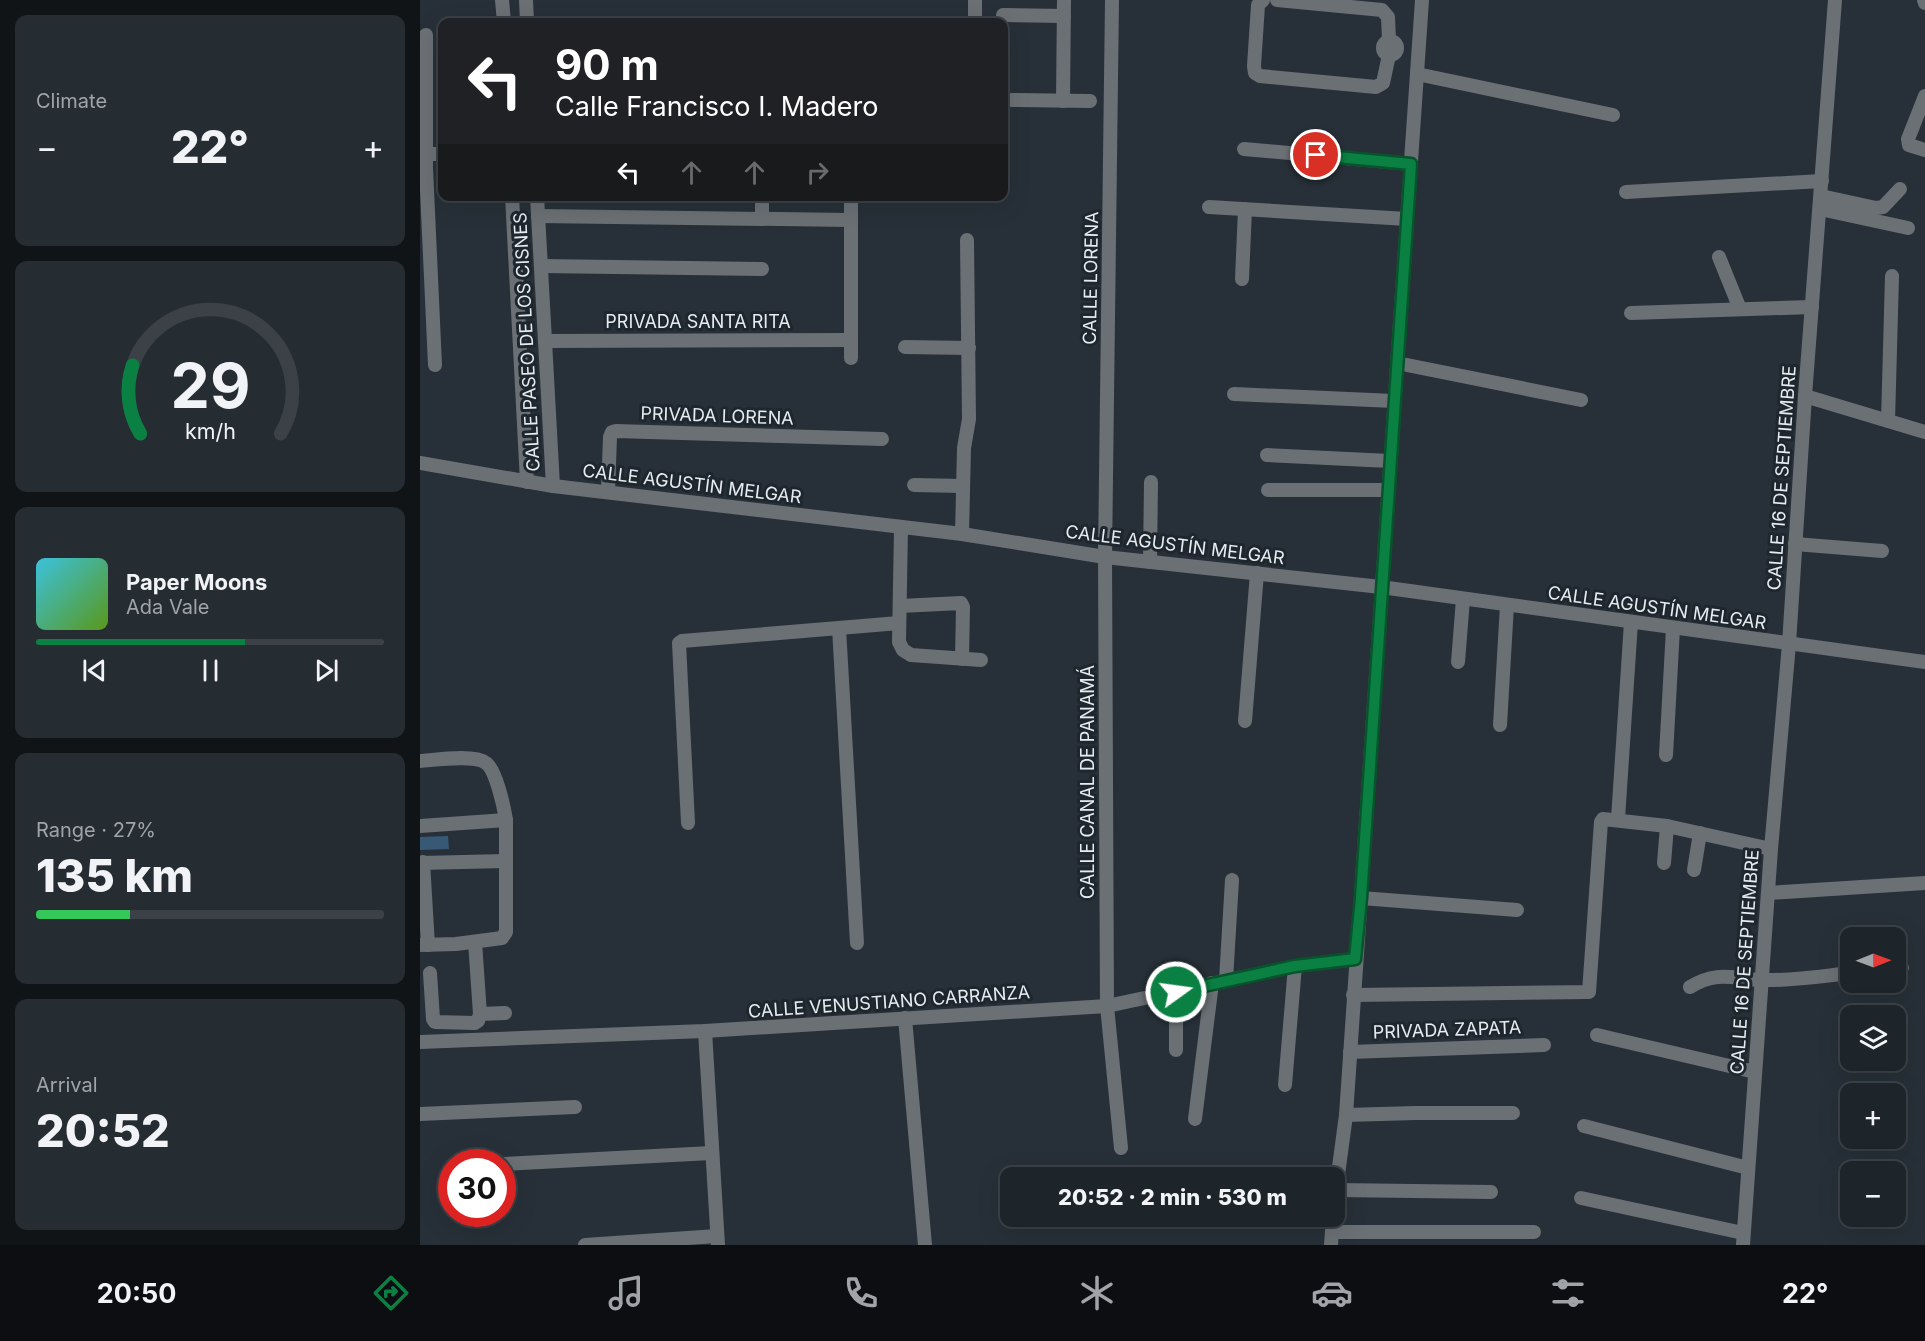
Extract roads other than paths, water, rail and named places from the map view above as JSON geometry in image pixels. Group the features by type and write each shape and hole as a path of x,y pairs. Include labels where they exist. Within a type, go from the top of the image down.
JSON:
{"street":[{"path":"502,0 504,18"},
{"path":"526,0 527,18"},
{"path":"975,0 975,18"},
{"path":"1063,101 1065,0"},
{"name":"CALLE LORENA","path":"1105,557 1112,0"},
{"path":"1263,0 1258,5 1255,73 1260,76 1380,86 1384,80 1392,48 1388,17 1382,10 1277,0"},
{"path":"1339,1167 1346,1115 1422,0"},
{"name":"CALLE 16 DE SEPTIEMBRE","path":"1743,1239 1771,849 1789,644 1835,0"},
{"path":"1003,15 1064,16"},
{"path":"426,35 426,154 435,365"},
{"path":"1392,48 1419,53"},
{"path":"1417,74 1613,115"},
{"path":"1925,96 1908,139 1909,145 1925,150"},
{"path":"1011,100 1090,101"},
{"path":"1244,148 1411,164"},
{"path":"426,154 438,154"},
{"path":"1626,192 1821,181"},
{"path":"1820,203 1883,207 1900,189"},
{"name":"CALLE PASEO DE LOS CISNES","path":"512,201 527,482"},
{"name":"CALLE PASEO DE LOS CISNES","path":"537,201 553,486"},
{"path":"762,201 762,219"},
{"path":"851,201 851,358"},
{"path":"1820,203 1908,228"},
{"path":"1209,207 1407,219"},
{"path":"1242,279 1245,209"},
{"path":"538,216 851,220"},
{"path":"962,534 964,448 969,419 967,240"},
{"path":"1719,257 1740,309"},
{"path":"541,266 762,269"},
{"path":"1888,421 1892,276"},
{"path":"1632,313 1812,307"},
{"name":"PRIVADA SANTA RITA","path":"545,341 851,340"},
{"path":"905,347 969,348"},
{"path":"1397,363 1581,400"},
{"path":"1234,394 1394,401"},
{"path":"1805,396 1925,432"},
{"name":"PRIVADA LORENA","path":"608,492 610,437 616,430 882,440"},
{"path":"1268,455 1390,461"},
{"name":"CALLE AGUSTÍN MELGAR","path":"420,463 553,486 962,534 1105,557 1381,587 1925,662"},
{"path":"1150,562 1151,482"},
{"path":"914,486 962,486"},
{"path":"1268,490 1388,490"},
{"path":"901,527 899,642 903,650 911,655 981,660"},
{"path":"1795,544 1882,551"},
{"name":"CALLE CANAL DE PANAMÁ","path":"1105,557 1107,1006 1121,1148"},
{"path":"1245,721 1257,573"},
{"path":"1458,662 1463,599"},
{"path":"900,606 961,603 963,607 962,658"},
{"path":"1500,726 1507,605"},
{"path":"1618,819 1631,622"},
{"path":"688,823 679,643 899,623"},
{"path":"839,628 857,943"},
{"path":"1666,755 1673,628"},
{"path":"420,761 475,758 488,763 506,820 506,861 506,934 502,938 475,942 424,945 421,862 506,861"},
{"path":"1353,995 1589,992 1601,820 1608,818 1667,826 1771,849"},
{"path":"420,826 506,820"},
{"path":"1664,863 1667,826"},
{"path":"1694,870 1700,833"},
{"path":"1226,980 1232,880"},
{"path":"1768,893 1925,882"},
{"path":"1361,898 1516,910"},
{"path":"430,973 435,1022 475,1023 480,1019 480,1014 475,942"},
{"name":"CALLE VENUSTIANO CARRANZA","path":"420,1042 705,1031 1107,1006 1295,966 1355,959"},
{"path":"1284,1085 1295,966"},
{"path":"1690,987 1702,980 1718,976 1762,980 1840,974"},
{"path":"1195,1119 1212,983"},
{"path":"1176,992 1176,1050"},
{"path":"480,1014 505,1013"},
{"path":"905,1018 925,1245"},
{"path":"585,1245 717,1240 705,1031"},
{"path":"1597,1035 1755,1072"},
{"name":"PRIVADA ZAPATA","path":"1350,1052 1544,1045"},
{"path":"420,1114 575,1107"},
{"path":"1346,1115 1513,1113"},
{"path":"1584,1126 1748,1168"},
{"path":"516,1163 711,1153"},
{"path":"1345,1190 1491,1192"},
{"path":"1581,1198 1743,1239"},
{"path":"1331,1239 1534,1232"}]}
